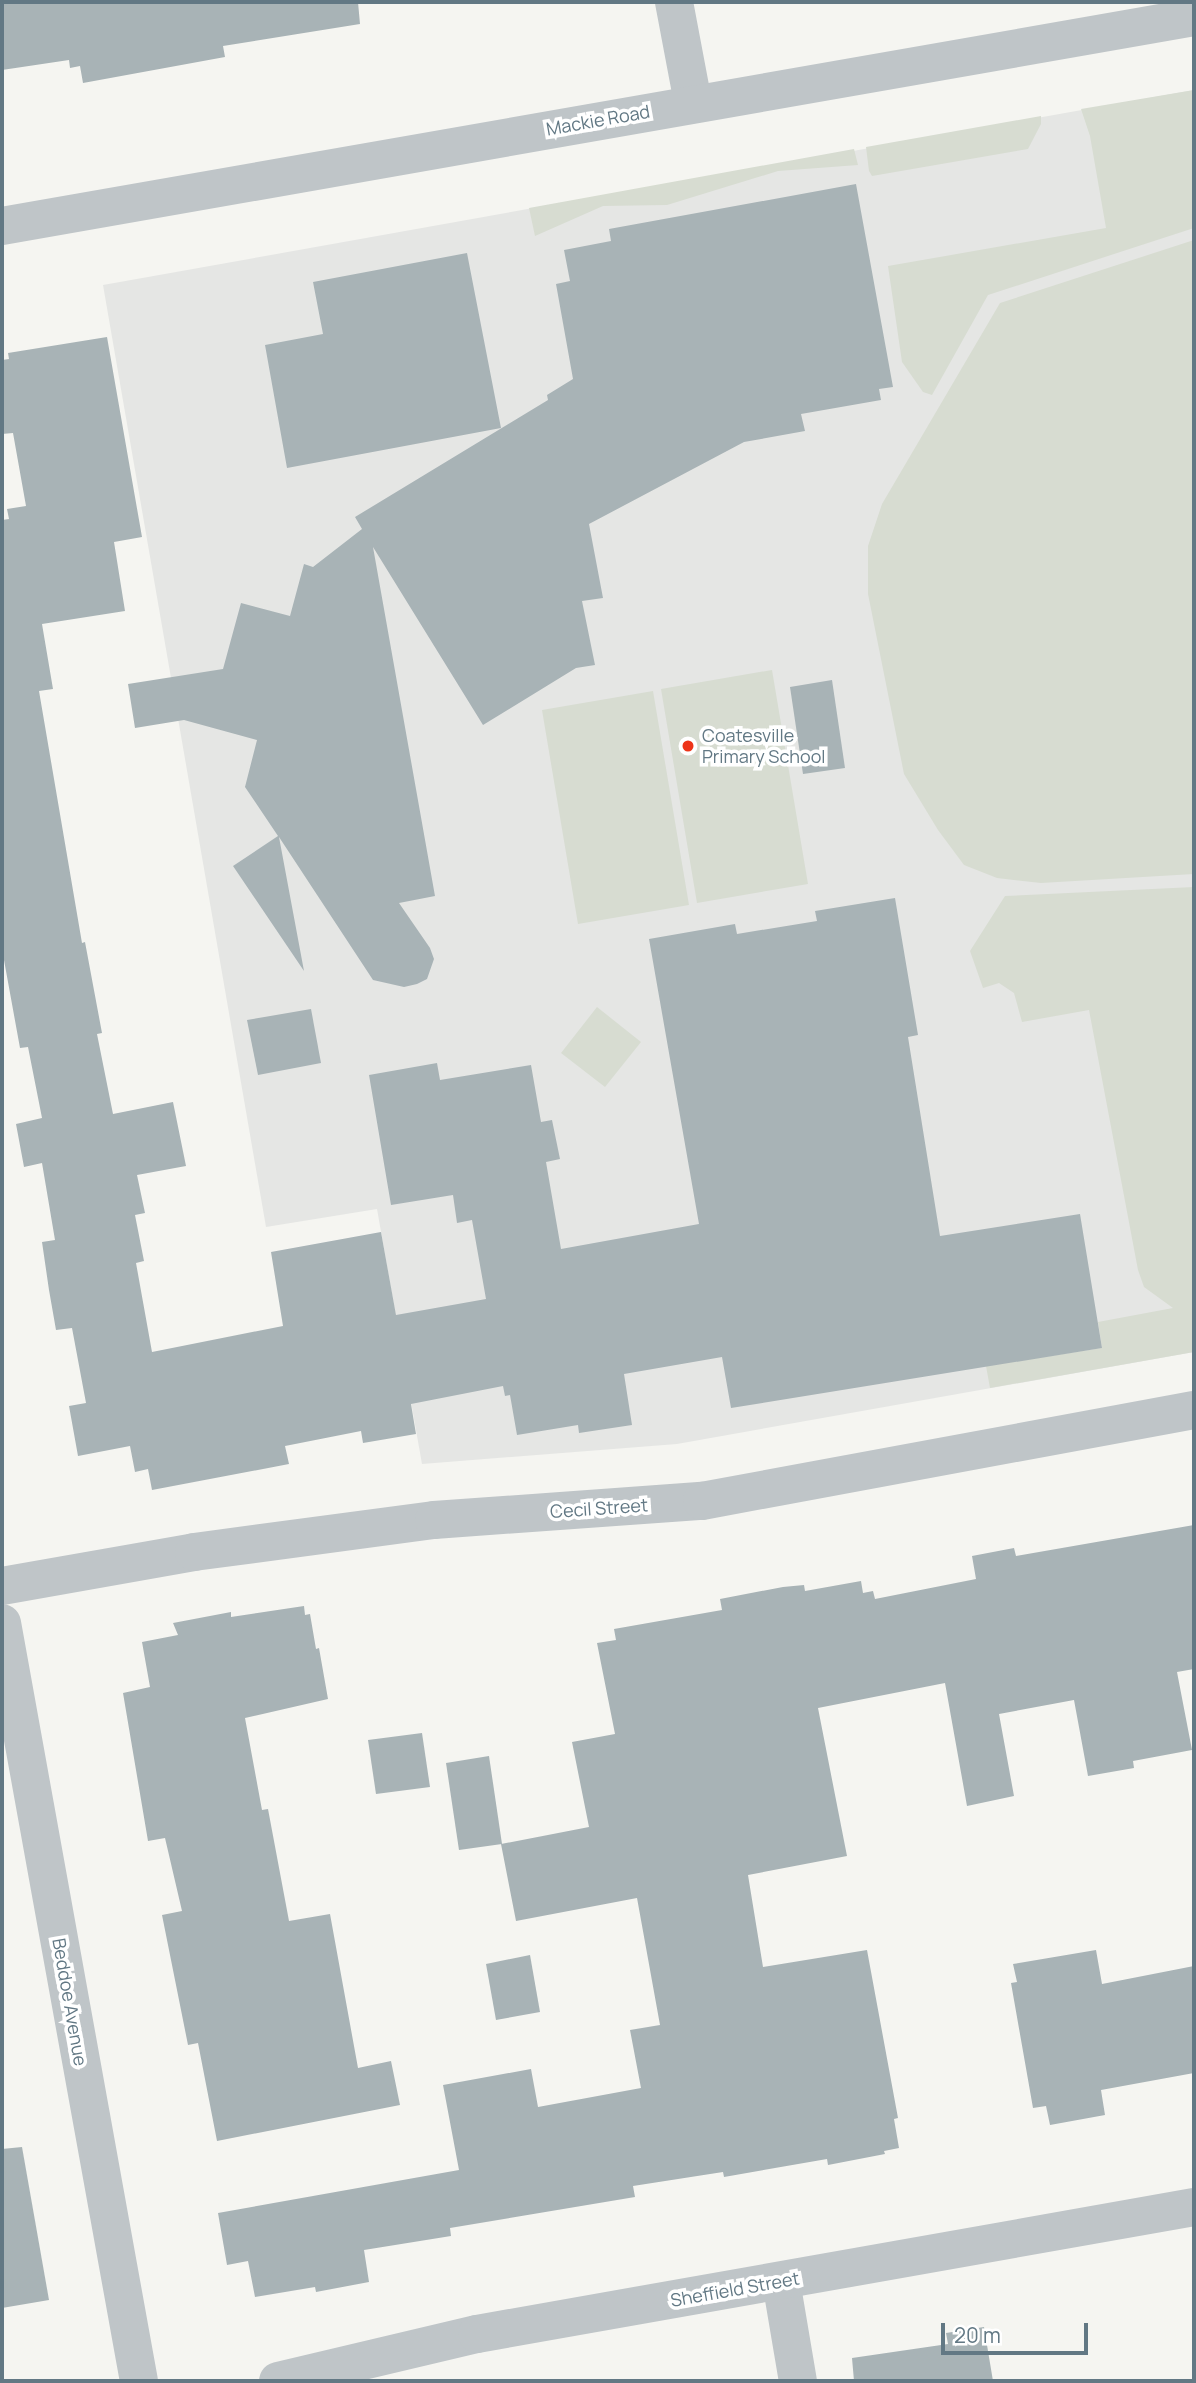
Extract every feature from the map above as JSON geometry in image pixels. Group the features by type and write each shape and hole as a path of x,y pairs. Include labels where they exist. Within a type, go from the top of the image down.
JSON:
{"street":[{"path":"674,2 693,103"},
{"name":"Mackie Road","path":"2,226 1194,17"},
{"name":"Cecil Street","path":"2,1586 194,1552 434,1520 702,1501 1194,1410"},
{"name":"Beddoe Avenue","path":"2,1623 139,2381"},
{"name":"Sheffield Street","path":"278,2381 477,2334 1194,2207"},
{"path":"781,2281 798,2381"}],"shaded area":[{"name":"Coatesville Primary School","path":"1194,90 1194,1352 677,1444 422,1464 377,1209 266,1227 103,285"},
{"path":"1194,90 1194,228 988,295 932,395 923,392 902,362 888,266 1106,228 1090,136 1081,109"},
{"path":"1041,116 1041,124 1028,149 872,176 869,171 866,147"},
{"path":"854,149 858,165 778,171 667,205 603,206 535,236 529,208"},
{"path":"1194,240 1194,874 1041,883 997,878 964,865 938,830 904,774 868,594 868,546 882,504 1000,303"},
{"path":"772,670 808,884 697,903 661,689"},
{"path":"653,691 689,905 578,924 542,710"},
{"path":"1194,887 1194,1352 990,1388 986,1366 1102,1348 1098,1322 1173,1308 1144,1287 1138,1270 1089,1010 1022,1022 1014,993 999,983 983,988 970,951 1005,896"},
{"path":"597,1007 641,1042 605,1087 561,1053"}],"building":[{"path":"2,2 358,2 360,24 223,46 225,57 83,83 80,66 70,68 69,60 2,70"},
{"path":"856,184 893,387 879,389 881,400 801,414 805,431 744,442 589,524 603,598 582,601 595,665 576,668 483,725 373,547 435,896 399,903 430,948 434,959 427,979 417,984 404,987 373,980 279,837 304,971 233,866 278,836 245,787 257,740 184,720 135,728 128,684 223,669 241,603 290,616 304,564 313,567 362,529 355,517 548,400 547,395 573,379 556,284 570,281 564,250 611,241 609,229"},
{"path":"467,253 501,428 287,468 265,345 323,334 313,282"},
{"path":"107,337 142,537 114,542 125,611 42,624 53,689 39,691 82,943 85,942 102,1033 97,1034 113,1114 173,1102 186,1166 137,1175 145,1213 135,1215 144,1261 136,1263 152,1352 283,1326 271,1252 381,1232 396,1315 486,1299 472,1220 457,1223 453,1195 391,1205 369,1075 437,1063 440,1080 531,1065 541,1122 552,1120 560,1159 546,1162 561,1249 699,1224 649,939 735,924 737,934 817,921 815,911 895,898 918,1035 908,1037 940,1236 1080,1214 1102,1348 731,1408 722,1357 624,1374 632,1425 579,1433 578,1425 517,1435 510,1395 505,1396 503,1386 411,1404 416,1434 363,1443 361,1431 285,1446 289,1464 152,1490 148,1469 135,1472 130,1446 78,1456 69,1406 86,1403 72,1328 56,1330 42,1242 55,1240 42,1163 24,1167 16,1124 42,1118 28,1047 20,1048 2,949 2,520 9,519 7,509 26,506 13,433 2,434 2,360 9,359 8,353"},
{"path":"832,680 845,768 803,774 790,687"},
{"path":"311,1009 321,1063 258,1075 247,1020"},
{"path":"1194,1525 1194,1669 1177,1672 1192,1750 1133,1761 1134,1768 1088,1776 1074,1700 999,1714 1014,1796 967,1806 945,1683 818,1708 847,1856 748,1875 763,1967 867,1950 898,2118 894,2119 899,2148 884,2151 885,2154 828,2165 827,2159 724,2177 723,2172 633,2186 635,2197 450,2228 451,2236 364,2250 369,2282 316,2292 315,2287 255,2297 248,2261 227,2265 218,2213 459,2170 443,2085 531,2069 538,2107 641,2088 630,2030 660,2025 637,1898 516,1921 501,1844 589,1827 572,1742 615,1734 597,1643 616,1640 614,1629 722,1610 720,1599 783,1587 804,1585 805,1591 861,1581 863,1593 873,1591 875,1599 976,1579 972,1556 1014,1548 1016,1556"},
{"path":"304,1606 305,1615 310,1614 316,1649 319,1648 328,1699 245,1718 262,1810 268,1809 289,1921 330,1914 358,2068 391,2061 400,2105 217,2141 198,2043 188,2045 162,1915 182,1911 165,1838 148,1841 123,1693 150,1687 142,1642 178,1635 173,1623 231,1612 231,1617"},
{"path":"422,1733 430,1787 376,1794 368,1740"},
{"path":"489,1756 502,1844 459,1850 446,1763"},
{"path":"1096,1950 1102,1984 1194,1966 1194,2073 1101,2090 1105,2115 1050,2125 1046,2106 1033,2108 1011,1983 1017,1982 1013,1964"},
{"path":"530,1955 540,2012 496,2020 486,1964"},
{"path":"22,2147 49,2300 2,2308 2,2149"},
{"path":"984,2327 993,2381 854,2381 852,2358 948,2344 946,2333"}],"place":[{"name":"Coatesville Primary School","path":"688,746"}]}
